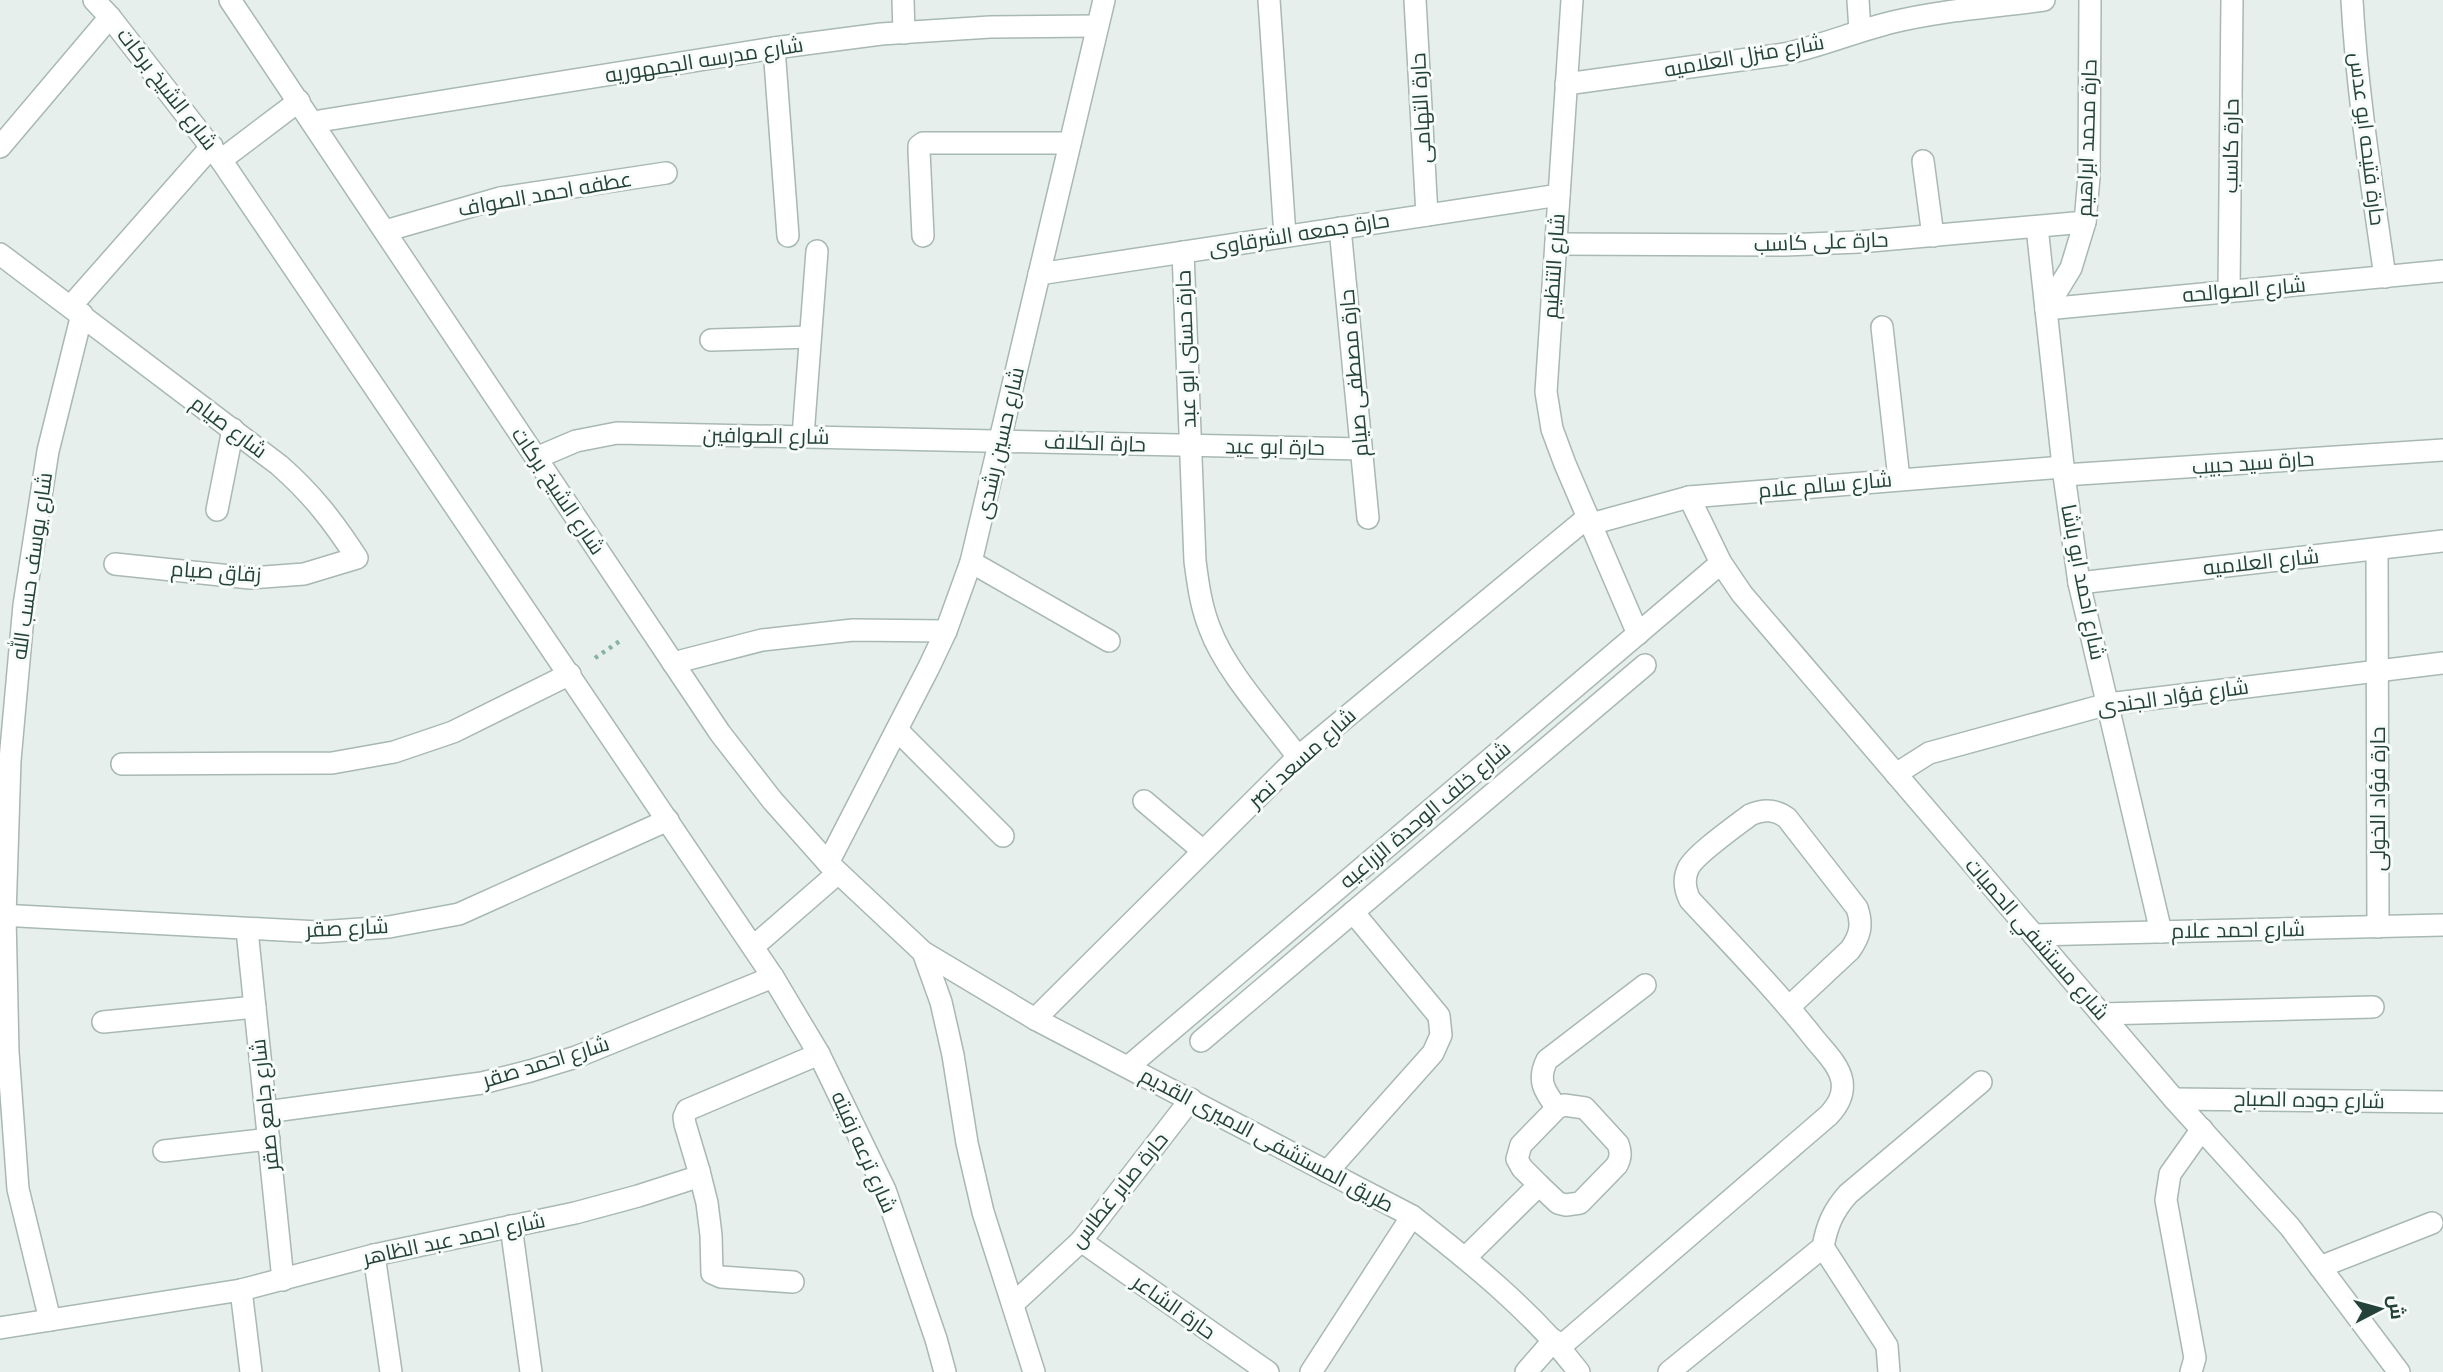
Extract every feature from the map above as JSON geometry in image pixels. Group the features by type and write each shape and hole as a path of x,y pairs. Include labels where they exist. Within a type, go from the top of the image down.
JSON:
{"street":[{"name":"شارع الشيخ بركات","path":"94,0 216,153 754,946"},
{"name":"شارع الشيخ بركات","path":"230,0 720,733 772,800 833,868 923,952"},
{"path":"903,0 904,33"},
{"name":"شارع حسين رشدى","path":"833,868 946,631 971,562 1104,0"},
{"path":"1269,0 1285,236"},
{"name":"حارة التهامى","path":"1415,0 1427,215"},
{"name":"شارع التنظيم","path":"1572,0 1546,392 1552,429 1639,634"},
{"path":"1858,0 1860,31"},
{"name":"شارع منزل العلاميه","path":"1566,84 1784,54 1860,31 1963,6 2044,0"},
{"name":"حارة محمد ابراهيم","path":"2046,309 2071,268 2085,222 2089,177 2090,0"},
{"name":"حارة كاسب","path":"2230,291 2232,0"},
{"name":"حارة فتيحه ابو عدس","path":"2352,0 2359,94 2385,277"},
{"path":"0,147 110,17"},
{"name":"شارع مدرسه الجمهوريه","path":"313,122 774,48 904,33 990,27 1097,26"},
{"path":"774,48 788,236"},
{"name":"شارع يوسف حسب الله","path":"50,1320 18,1189 2,915 10,760 24,605 48,451 76,310 216,153 299,101"},
{"path":"923,236 919,146 923,143 1070,143"},
{"path":"1923,161 1933,236"},
{"name":"عطفه احمد الصواف","path":"385,231 500,198 666,173"},
{"name":"حارة جمعه الشرقاوى","path":"1040,274 1559,195"},
{"name":"حارة على كاسب","path":"1556,244 1785,245 1933,236 2085,222"},
{"name":"شارع احمد ابو باشا","path":"2037,226 2079,583 2161,932"},
{"name":"حارة مصطفى صيام","path":"1340,228 1368,518"},
{"path":"803,436 817,251"},
{"name":"حارة حسنى ابو عبد","path":"1183,252 1195,561 1200,597 1210,630 1227,662 1298,757"},
{"name":"شارع صيام","path":"0,254 233,429 309,492 335,523 356,558"},
{"name":"شارع الصوالحه","path":"2046,309 2443,271"},
{"path":"1882,327 1899,479"},
{"path":"711,340 810,337"},
{"path":"217,510 233,429"},
{"name":"شارع الصوافين","path":"536,458 576,441 617,433 1001,440"},
{"name":"حارة الكلاف","path":"1001,440 1190,445"},
{"name":"حارة ابو عيد","path":"1190,445 1361,449"},
{"name":"حارة سيد حبيب","path":"2064,471 2443,450"},
{"name":"شارع سالم علام","path":"1590,521 1689,497 1899,479 2064,471"},
{"name":"شارع مستشفي الحميات","path":"1689,497 1721,563 1742,594 2174,1099 2290,1227 2399,1372"},
{"name":"شارع مسعد نصر","path":"1035,1019 1298,757 1590,521"},
{"name":"شارع العلاميه","path":"2079,583 2443,541"},
{"name":"حارة فؤاد الخولى","path":"2377,550 2378,927"},
{"name":"زقاق صيام","path":"115,564 250,578 304,574 356,558"},
{"path":"971,562 1109,641"},
{"name":"شارع خلف الوحدة الزراعيه","path":"1128,1067 1721,563"},
{"path":"673,663 775,638 853,629 946,631"},
{"name":"شارع فؤاد الجندى","path":"1896,774 1929,753 2108,704 2443,663"},
{"path":"1201,1041 1645,665"},
{"path":"122,764 332,763 394,752 453,732 570,674"},
{"path":"897,730 1003,836"},
{"path":"1144,802 1203,851"},
{"path":"1527,1372 1557,1343 1829,1115 1842,1094 1842,1080 1837,1067 1789,1007 1690,900 1684,881 1689,865 1750,815 1759,811 1770,810 1787,818 1857,908 1860,916 1858,939 1850,950 1789,1007"},
{"name":"شارع صقر","path":"2,915 247,930 318,932 389,927 459,914 668,820"},
{"path":"754,946 833,868"},
{"path":"1327,1172 1433,1053 1441,1035 1439,1016 1353,912"},
{"name":"شارع احمد علام","path":"2034,935 2443,925"},
{"name":"شارع جامع صقر","path":"247,930 284,1280"},
{"name":"شارع ترعه زفيته","path":"754,946 819,1054 885,1190 945,1372"},
{"path":"923,952 944,1015 980,1201 1034,1372"},
{"name":"طريق المستشفى الاميرى القديم","path":"923,952 1035,1019 1412,1216 1465,1258 1557,1343 1579,1372"},
{"name":"شارع احمد صقر","path":"266,1112 482,1083 530,1072 576,1057 773,977"},
{"path":"1557,1108 1542,1086 1542,1068 1547,1060 1645,985"},
{"path":"103,1022 255,1007"},
{"path":"2101,1014 2372,1007"},
{"path":"793,1282 721,1278 712,1273 707,1203 684,1117 687,1110 819,1054"},
{"path":"1669,1372 1823,1247 1830,1218 1848,1194 1981,1082"},
{"name":"شارع جوده الصباح","path":"2174,1099 2443,1102"},
{"name":"حارة صابر غطاس","path":"1013,1304 1081,1241 1191,1100"},
{"path":"1571,1104 1585,1108 1618,1144 1620,1159 1617,1165 1586,1198 1574,1205 1558,1203 1539,1185 1519,1164 1518,1151 1557,1108 1571,1104"},
{"path":"2191,1372 2195,1358 2168,1213 2167,1187 2170,1174 2202,1129"},
{"path":"164,1151 269,1139"},
{"name":"شارع احمد عبد الظاهر","path":"0,1328 241,1290 374,1255 575,1213 694,1178 699,1171"},
{"path":"1465,1258 1539,1185"},
{"path":"1311,1372 1412,1216"},
{"path":"2320,1267 2432,1223"},
{"path":"510,1226 531,1372"},
{"name":"حارة الشاعر","path":"1081,1241 1268,1372"},
{"path":"1823,1247 1887,1346 1889,1372"},
{"path":"374,1255 391,1372"},
{"path":"241,1290 251,1372"}],"path":[{"path":"570,674 647,624"}]}
